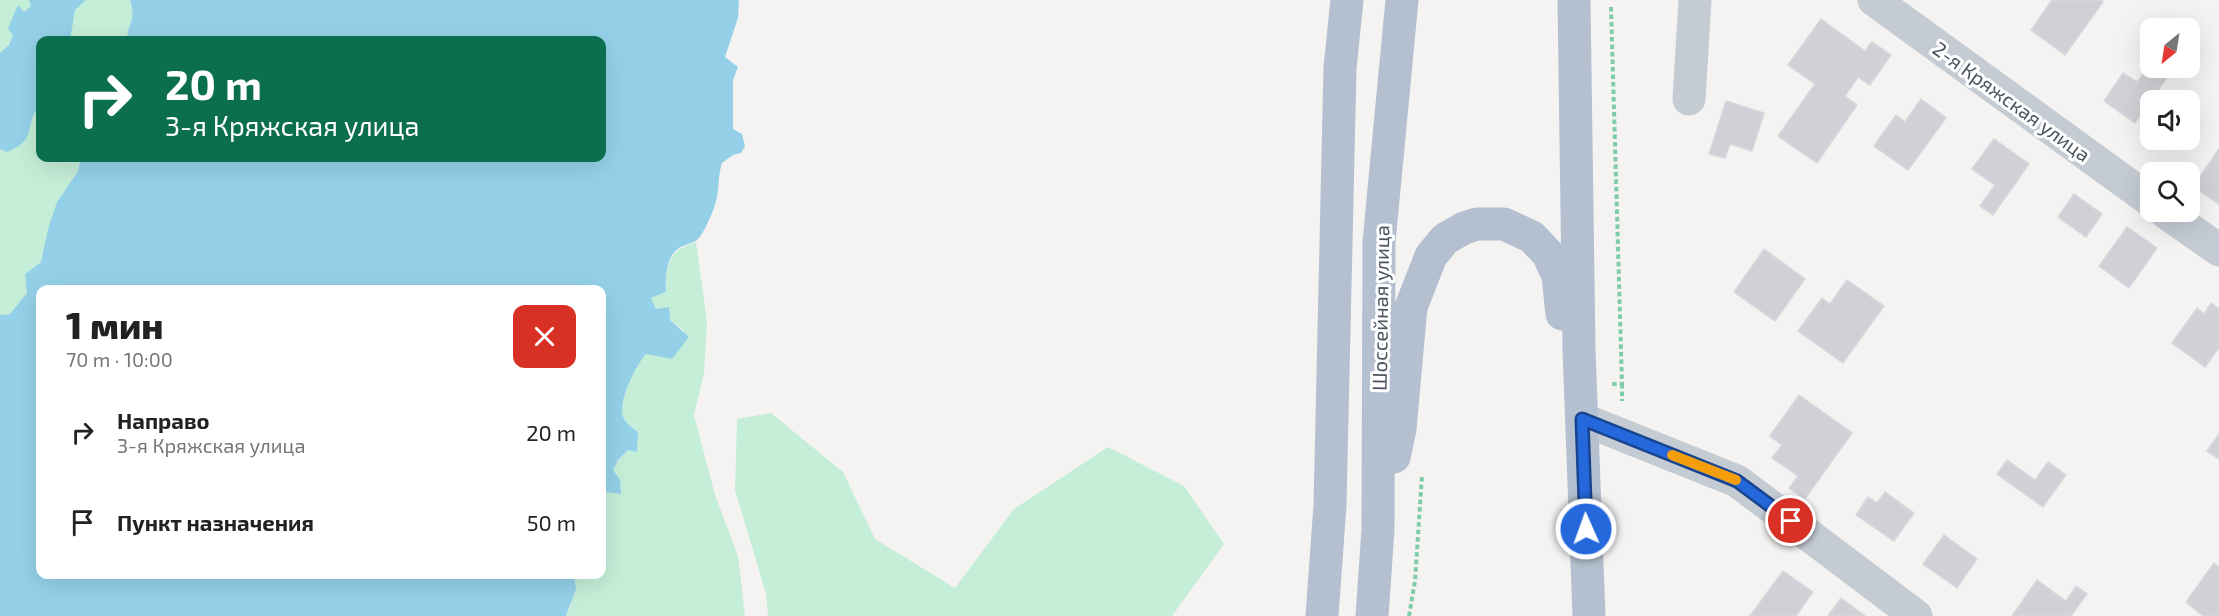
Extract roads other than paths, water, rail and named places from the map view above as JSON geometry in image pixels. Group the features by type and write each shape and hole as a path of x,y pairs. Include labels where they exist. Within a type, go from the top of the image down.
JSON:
{"main road":[{"path":"1322,616 1330,505 1340,68 1347,0"},
{"name":"Шоссейная улица","path":"1372,616 1378,529 1378,242 1402,0"},
{"path":"1574,0 1579,350 1589,616"},
{"path":"1378,529 1400,429 1411,307 1431,256 1445,239 1464,228 1477,224 1504,224 1532,237 1548,254 1558,276 1563,329 1579,350"}],"street":[{"path":"1689,99 1695,0"},
{"name":"2-я Кряжская улица","path":"1874,0 2140,193"},
{"path":"2179,222 2219,250"},
{"path":"1582,419 1737,481 1916,616"}],"water":[{"path":"29,0 86,0 75,10 71,36 36,36 36,111 24,142 7,152 0,149 0,53 9,45 13,36 8,28 18,5 24,12 31,6"},
{"path":"130,0 739,0 738,18 725,57 738,67 733,80 733,129 742,134 745,146 741,153 733,155 722,163 716,200 704,230 697,239 677,249 673,254 666,272 666,292 651,298 656,309 669,307 670,320 689,337 672,359 646,354 628,385 622,412 625,421 638,432 637,452 628,450 618,460 613,470 620,480 621,494 606,493 606,285 36,285 36,579 575,579 576,589 566,616 0,616 0,315 10,314 27,293 25,274 41,262 57,202 78,171 80,162 606,162 606,36 127,36 132,18"}]}
